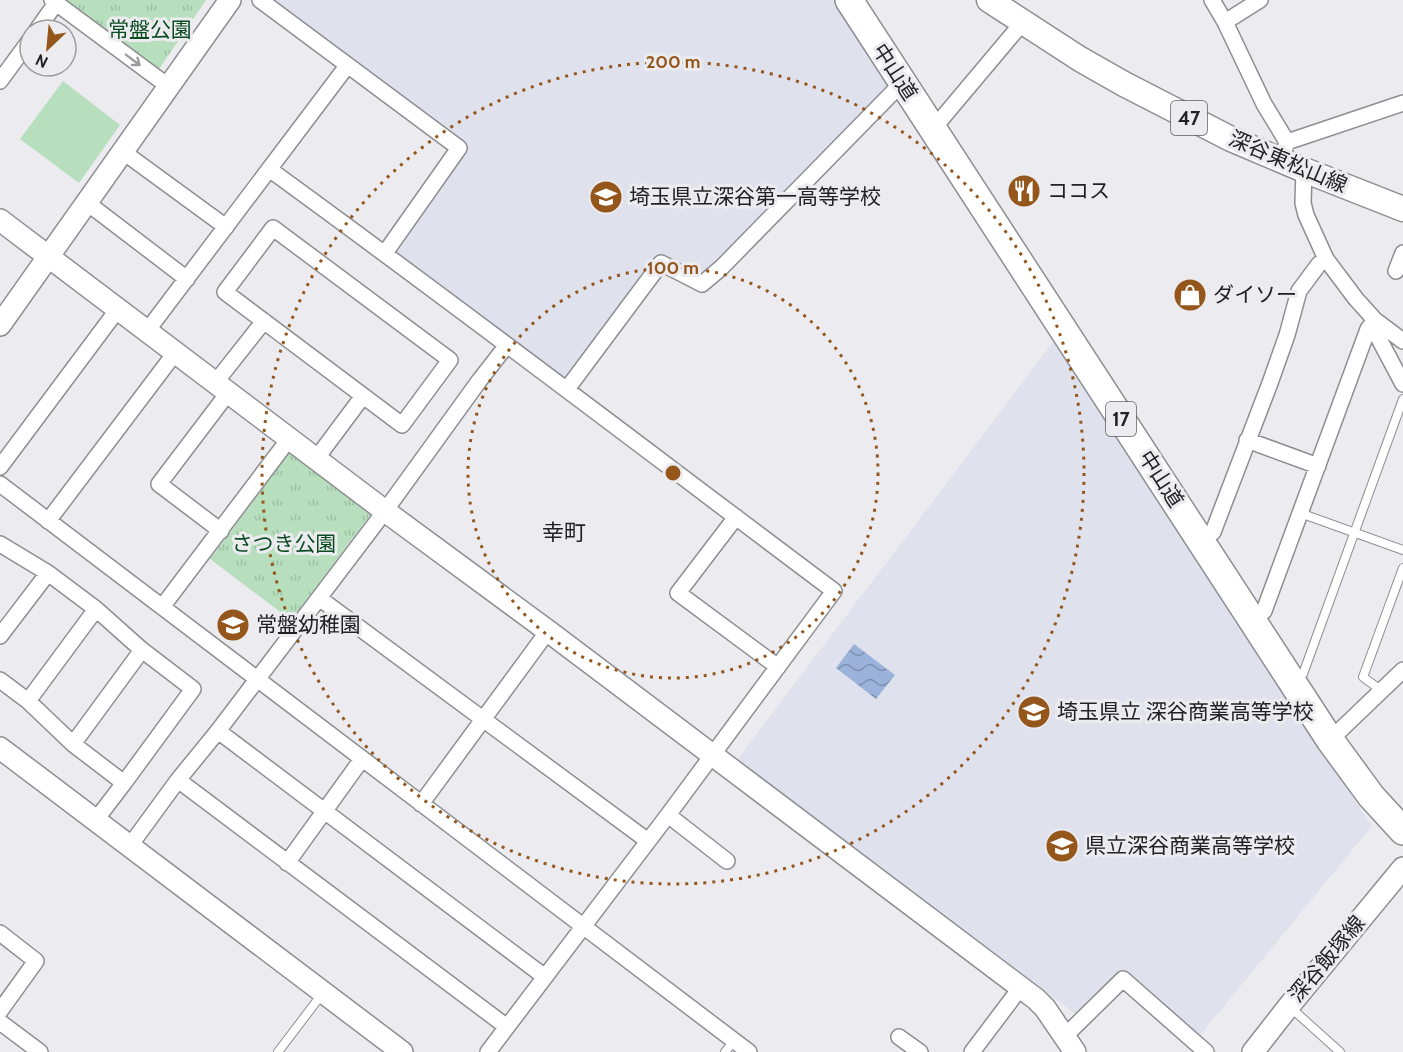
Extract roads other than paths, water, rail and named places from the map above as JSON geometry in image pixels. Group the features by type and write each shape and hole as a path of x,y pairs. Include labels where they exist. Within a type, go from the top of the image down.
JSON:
{"highway":[{"name":"中山道","path":"849,0 1330,740 1371,796 1403,831"}],"main road":[{"name":"深谷東松山線","path":"989,0 1080,59 1124,84 1237,141 1284,151 1304,170 1403,209"}],"street":[{"path":"0,325 230,0"},
{"path":"260,0 459,148 385,253"},
{"path":"1212,0 1225,22 1284,151 1403,104"},
{"path":"1225,22 1260,0"},
{"path":"44,18 54,2 168,86"},
{"path":"933,129 1023,22"},
{"path":"0,81 18,56"},
{"path":"147,331 347,66"},
{"path":"567,389 662,263 702,284 721,268 902,83"},
{"path":"122,151 226,226"},
{"path":"269,170 385,253 834,591 488,1052"},
{"path":"1304,170 1303,203 1326,259 1375,320 1403,341"},
{"path":"86,202 186,279"},
{"path":"0,220 1021,987 1045,1008 1070,1044 1123,979 1206,1052"},
{"path":"273,228 450,360 402,425 363,396 225,292 273,228"},
{"path":"1396,271 1403,253"},
{"path":"1200,540 1212,532 1270,383 1299,291 1319,264 1326,259"},
{"path":"0,467 118,309"},
{"path":"1375,320 1378,337 1403,384"},
{"path":"1252,620 1264,612 1368,329 1375,320"},
{"path":"221,531 159,484 264,321"},
{"path":"129,847 385,511 478,381 507,345"},
{"path":"48,521 175,353"},
{"path":"316,459 363,396"},
{"path":"162,607 289,439"},
{"path":"1247,440 1318,466"},
{"path":"0,484 582,927 730,1046 749,1052"},
{"path":"736,517 678,593 778,667"},
{"path":"0,544 48,573 96,609 142,650 193,689 94,821"},
{"path":"0,636 48,573"},
{"path":"319,598 648,841"},
{"path":"28,701 96,609"},
{"path":"422,804 548,631"},
{"path":"73,744 142,650"},
{"path":"1330,740 1403,670"},
{"path":"0,680 28,701 73,744 124,783"},
{"path":"218,731 545,977"},
{"path":"0,748 402,1052"},
{"path":"287,863 362,759"},
{"path":"178,780 507,1027"},
{"path":"668,815 727,861"},
{"name":"深谷飯塚線","path":"1253,1052 1403,868"},
{"path":"0,933 36,961 0,1011"},
{"path":"972,1052 1021,987"},
{"path":"0,1022 40,1052"},
{"path":"899,1037 920,1052"}],"lane":[{"path":"1293,683 1303,674 1403,399"},
{"path":"1300,513 1403,550"},
{"path":"1382,691 1363,677 1403,568"},
{"path":"278,1052 322,993"},
{"path":"1289,1006 1340,1052"}],"water":[{"path":"854,644 895,675 876,699 836,668"}],"place":[{"name":"ココス","path":"1024,191"},
{"name":"埼玉県立深谷第一高等学校","path":"606,197"},
{"name":"ダイソー","path":"1190,295"},
{"name":"常盤幼稚園","path":"233,625"},
{"name":"埼玉県立 深谷商業高等学校","path":"1034,712"},
{"name":"県立深谷商業高等学校","path":"1062,846"}],"district":[{"name":"幸町","path":"564,532"}],"park label":[{"name":"常盤公園","path":"150,30"},
{"name":"さつき公園","path":"284,544"}]}
